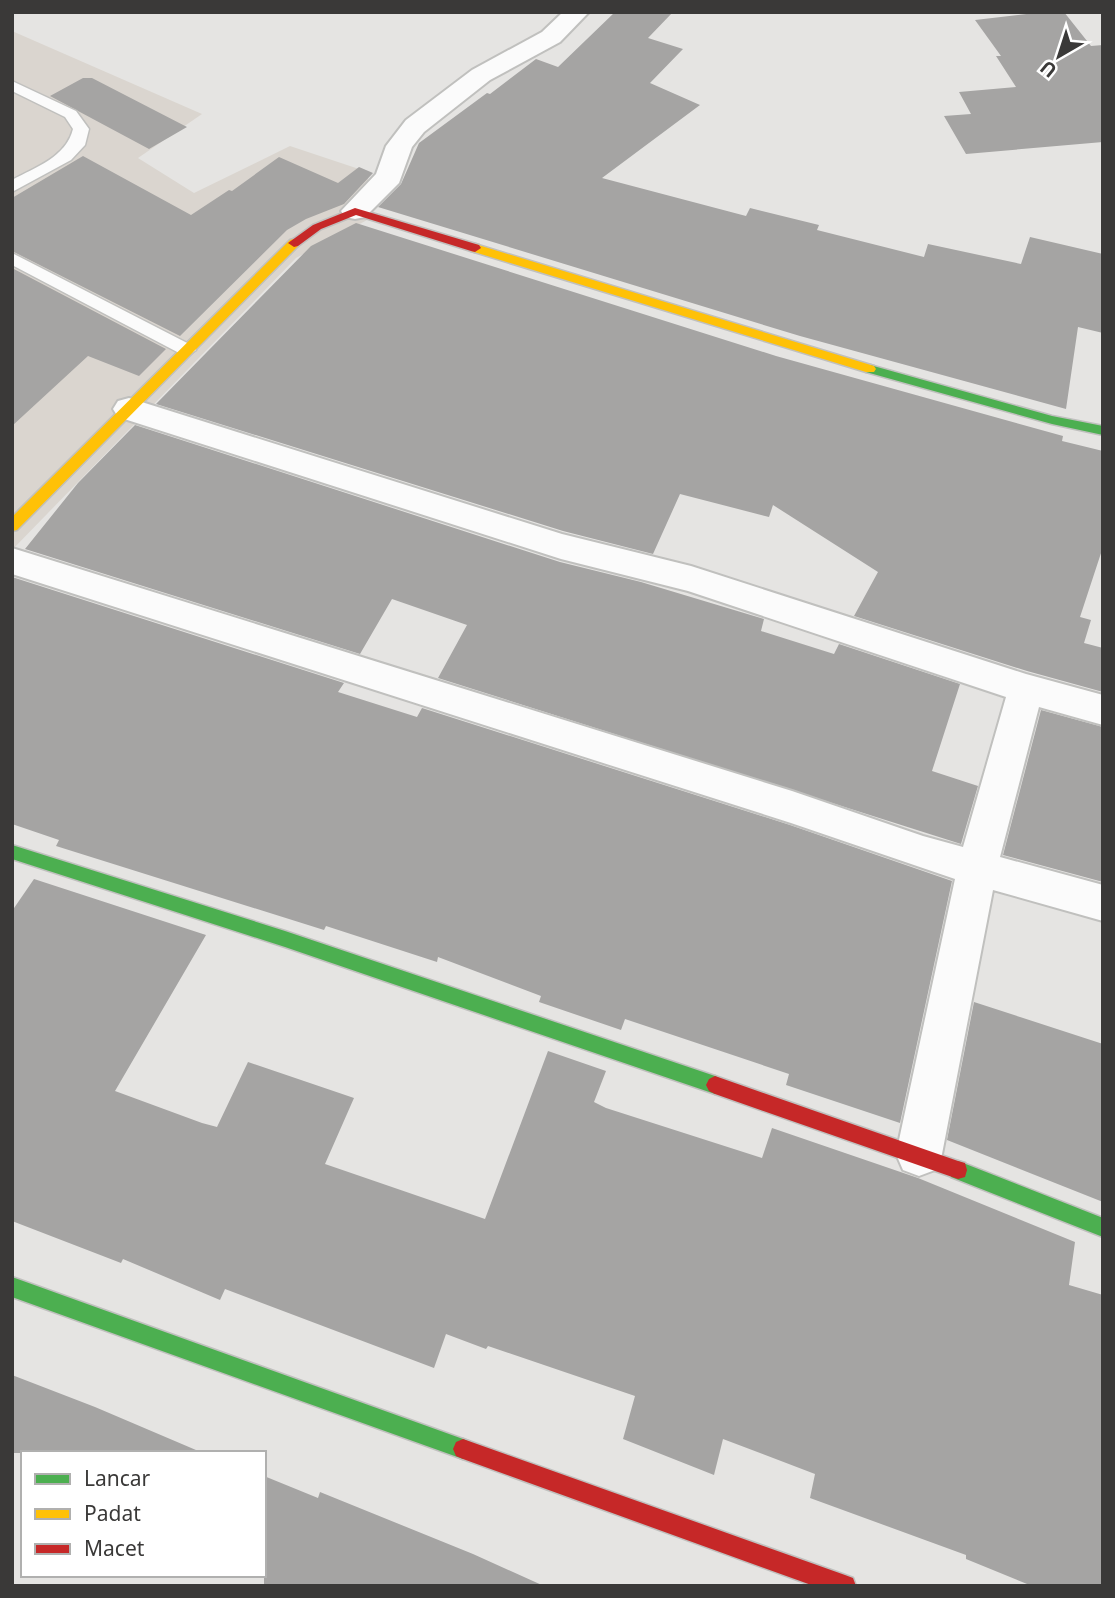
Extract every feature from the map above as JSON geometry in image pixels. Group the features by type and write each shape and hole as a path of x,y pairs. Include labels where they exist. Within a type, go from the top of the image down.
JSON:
{"street":[{"path":"12,526 299,238 355,211 389,177 400,146 415,126 481,75 551,37 577,12"},
{"path":"355,211 788,346 1052,420 1103,431"},
{"path":"129,409 561,546 691,579 1026,690 1103,710"},
{"path":"12,561 792,807 923,853 1103,903"},
{"path":"919,1154 977,868 1026,690"},
{"path":"12,852 285,939 919,1154 1103,1228"},
{"path":"12,1287 845,1586"}],"lane":[{"path":"12,85 71,114 80,129 77,145 65,157 12,187"},
{"path":"12,258 187,350"}],"shaded area":[{"path":"12,31 202,114 138,158 194,193 290,146 368,172 369,219 296,258 12,550"}],"building":[{"path":"615,12 673,12 648,38 683,49 650,83 700,105 602,178 746,216 750,208 819,225 817,230 924,257 928,244 1021,264 1030,237 1103,254 1103,333 1078,327 1066,409 800,336 378,207 401,184 419,143 536,59 558,67"},
{"path":"1064,12 1091,46 1103,45 1103,142 966,154 944,116 971,114 959,92 1016,87 996,56 1001,56 975,20"},
{"path":"83,78 92,78 187,127 149,149 50,96"},
{"path":"83,156 191,215 229,190 232,191 279,157 338,183 359,167 373,173 344,204 306,219 287,230 180,336 12,251 12,198"},
{"path":"356,223 776,356 1063,436 1062,441 1103,451 1103,547 1080,617 1091,620 1084,643 1103,648 1103,692 1027,671 854,616 878,572 773,505 769,517 680,494 653,554 563,531 156,404 311,246"},
{"path":"12,268 166,349 139,376 88,356 12,426"},
{"path":"135,425 560,562 641,582 764,619 761,631 834,654 839,644 960,684 932,771 978,786 961,844 438,678 467,625 392,599 360,654 25,549 78,483"},
{"path":"12,577 344,683 338,692 417,717 422,708 790,825 952,881 900,1123 786,1085 789,1074 625,1019 621,1030 539,1002 541,996 438,957 437,962 326,926 324,930 56,846 59,840 12,824"},
{"path":"1041,710 1103,727 1103,882 1003,855"},
{"path":"34,879 206,935 115,1091 202,1123 217,1127 248,1062 354,1098 325,1164 485,1219 548,1051 606,1071 594,1102 606,1108 762,1158 772,1128 918,1178 1075,1242 1069,1285 1103,1295 1103,1586 1032,1586 966,1559 966,1555 810,1498 815,1474 723,1439 714,1475 623,1439 635,1396 488,1346 486,1349 446,1334 434,1368 225,1289 220,1300 123,1259 121,1263 12,1221 12,911"},
{"path":"974,1002 1103,1044 1103,1202 947,1140"},
{"path":"12,1375 198,1451 21,1451 12,1453"},
{"path":"266,1477 318,1498 320,1492 544,1586 264,1586"}],"traffic: fast":[{"path":"870,369 1052,420 1103,431"},
{"path":"12,852 285,939 715,1085"},
{"path":"958,1170 1103,1228"},
{"path":"12,1287 463,1449"}],"traffic: slow":[{"path":"12,526 294,243"},
{"path":"475,248 870,369"}],"traffic: jam":[{"path":"294,243 317,227 355,211 475,248"},
{"path":"715,1085 958,1170"},
{"path":"463,1449 845,1586"}]}
